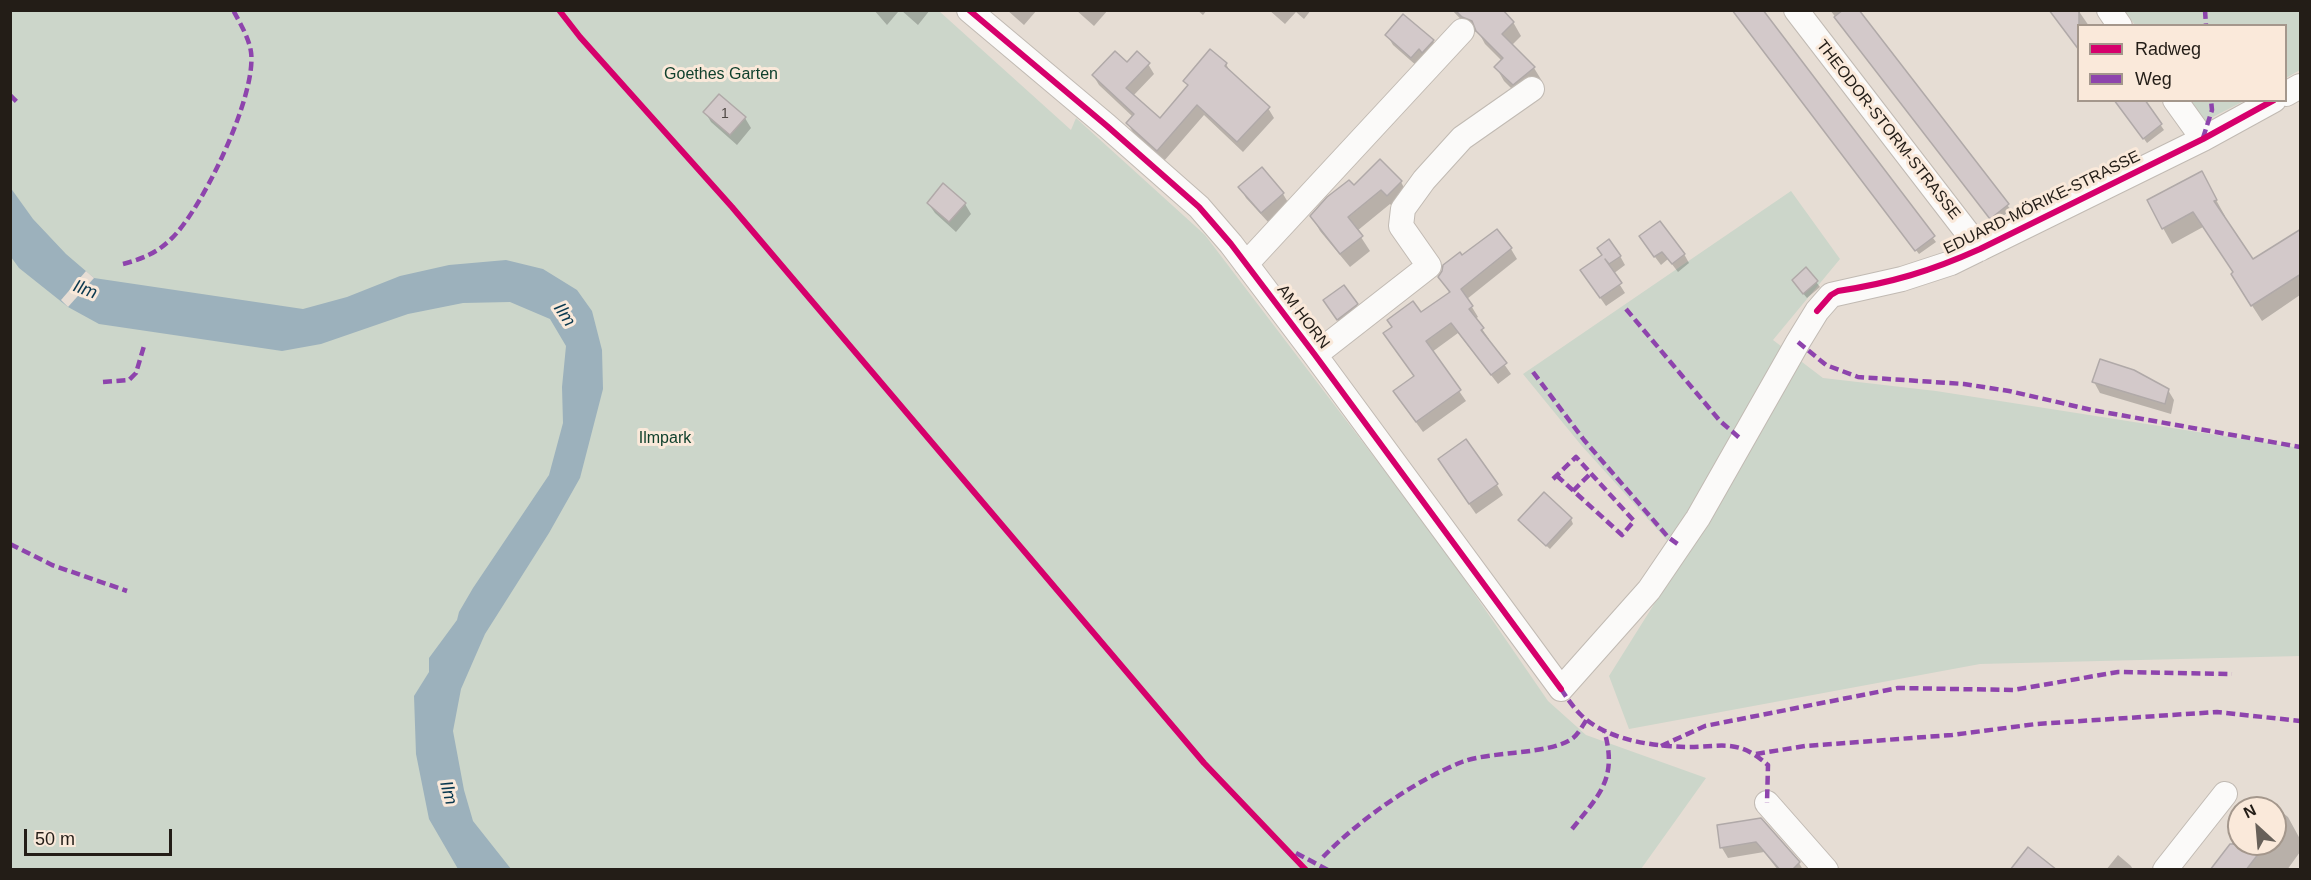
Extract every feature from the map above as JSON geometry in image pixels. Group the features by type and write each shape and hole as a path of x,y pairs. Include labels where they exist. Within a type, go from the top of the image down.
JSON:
{"street":[{"name":"AM HORN","path":"969,10 1199,207 1246,264 1315,355 1561,689"},
{"name":"THEODOR-STORM-STRASSE","path":"1796,10 1980,249"},
{"path":"2109,10 2119,24"},
{"path":"1246,264 1462,31"},
{"path":"2287,93 2301,86"},
{"path":"1315,355 1429,266 1401,226 1403,209 1424,180 1462,138 1532,89"},
{"path":"2176,102 2203,139"},
{"name":"EDUARD-MÖRIKE-STRASSE","path":"1561,689 1649,590 1698,518 1817,311 1831,295 1838,291 1902,279 1951,262 2203,139 2270,102"},
{"path":"2165,870 2225,794"},
{"path":"1767,803 1826,870"}],"green space":[{"name":"Ilmpark","path":"10,11 939,11 1071,130 1076,118 1205,235 1438,541 1548,701 1586,735 1706,778 1641,869 11,869"},
{"path":"2124,11 2300,11 2300,70 2287,77 2287,24 2134,24"},
{"path":"2191,102 2242,102 2205,121"},
{"path":"1791,191 1840,259 1773,340 1823,378 1936,391 2300,448 2300,656 1980,664 1629,729 1609,676 1683,558 1581,445 1523,374"}],"water":[{"name":"Ilm","path":"10,187 33,219 66,254 94,278 303,309 347,297 400,276 449,265 506,260 543,269 577,290 592,311 602,350 603,389 580,478 549,533 485,634 461,689 453,731 464,790 473,821 511,869 458,869 429,819 416,754 414,696 429,672 429,658 457,620 473,588 549,475 563,423 562,387 566,346 550,319 510,302 463,303 408,314 321,344 282,351 99,324 68,307 19,268 11,257"}],"pier":[{"path":"86,271 94,278 68,307 61,300"}],"building":[{"path":"1455,10 1503,10 1514,22 1502,34 1535,67 1513,85 1494,67 1503,58 1476,31 1472,21 1462,17"},
{"path":"1732,10 1763,10 1935,236 1915,251"},
{"path":"1843,10 1859,10 2009,204 1990,219 1834,17"},
{"path":"2049,10 2079,10 2077,47"},
{"path":"1403,14 1434,40 1422,53 1419,49 1411,58 1385,35"},
{"path":"1210,49 1270,107 1237,142 1197,105 1157,151 1126,123 1134,114 1092,75 1115,51 1127,62 1137,51 1150,63 1126,88 1160,118 1188,85 1183,81"},
{"path":"719,94 746,117 730,135 703,112"},
{"path":"2115,102 2146,102 2162,124 2143,139"},
{"path":"1380,159 1402,181 1387,196 1381,190 1348,217 1363,236 1340,254 1310,216 1327,197 1349,180 1354,185"},
{"path":"1262,167 1284,193 1261,213 1238,187"},
{"path":"2202,171 2217,200 2214,201 2253,259 2301,229 2301,274 2251,306 2231,274 2233,272 2193,212 2162,229 2147,200"},
{"path":"943,183 966,203 949,222 927,203"},
{"path":"1660,221 1685,254 1672,264 1662,252 1654,257 1639,236"},
{"path":"1497,229 1512,248 1461,289 1473,306 1469,309 1484,328 1481,330 1507,363 1491,375 1451,323 1426,341 1461,390 1416,422 1393,391 1414,376 1383,333 1392,327 1387,320 1413,301 1421,312 1450,292 1438,277 1443,265 1460,252 1462,255"},
{"path":"1609,239 1621,256 1609,264 1605,259 1622,283 1600,298 1580,270 1602,255 1597,248"},
{"path":"1806,267 1818,281 1803,294 1792,280"},
{"path":"1344,285 1358,304 1337,320 1323,300"},
{"path":"2100,359 2134,370 2169,389 2165,404 2092,382"},
{"path":"1466,439 1498,484 1469,504 1438,459"},
{"path":"1544,492 1572,518 1546,546 1518,520"},
{"path":"1761,818 1800,862 1792,870 1780,870 1756,842 1720,848 1717,825"},
{"path":"2028,847 2057,870 2010,870"},
{"path":"2227,848 2227,856 2257,856 2246,870 2210,870"}],"marked path":[{"path":"123,264 149,255 171,239 197,204 225,151 251,71 250,47 233,10"},
{"path":"2205,10 2206,24"},
{"path":"10,95 19,104"},
{"path":"2203,138 2212,110 2211,102"},
{"path":"1626,309 1720,421 1742,440"},
{"path":"1798,342 1826,365 1858,377 1964,384 2009,391 2092,410 2300,447"},
{"path":"103,382 129,380 136,373 144,346"},
{"path":"1533,372 1584,440 1668,537 1679,545"},
{"path":"1553,479 1576,457 1634,521 1622,535 1556,475"},
{"path":"1573,491 1591,473"},
{"path":"10,544 52,565 127,591"},
{"path":"1661,746 1705,726 1898,688 2013,690 2118,672 2232,674"},
{"path":"1561,689 1581,715 1592,724 1616,736 1658,745 1738,747 1757,756 1768,765 1767,803"},
{"path":"1756,754 1805,746 1952,735 2036,724 2217,712 2300,721"},
{"path":"1323,857 1353,829 1388,803 1444,770 1474,759 1535,750 1563,743 1573,738 1587,719"},
{"path":"1572,829 1591,806 1604,784 1609,761 1604,730"},
{"path":"1296,853 1328,870"}],"cycle path":[{"path":"559,10 580,37 732,207 1204,763 1306,870"},
{"path":"969,10 1199,207 1231,244 1315,355 1561,689"},
{"path":"1817,311 1831,295 1838,291 1910,275 1945,264 1980,249 2203,139 2270,102"}],"park label":[{"name":"Goethes Garten","path":"721,75"}]}
